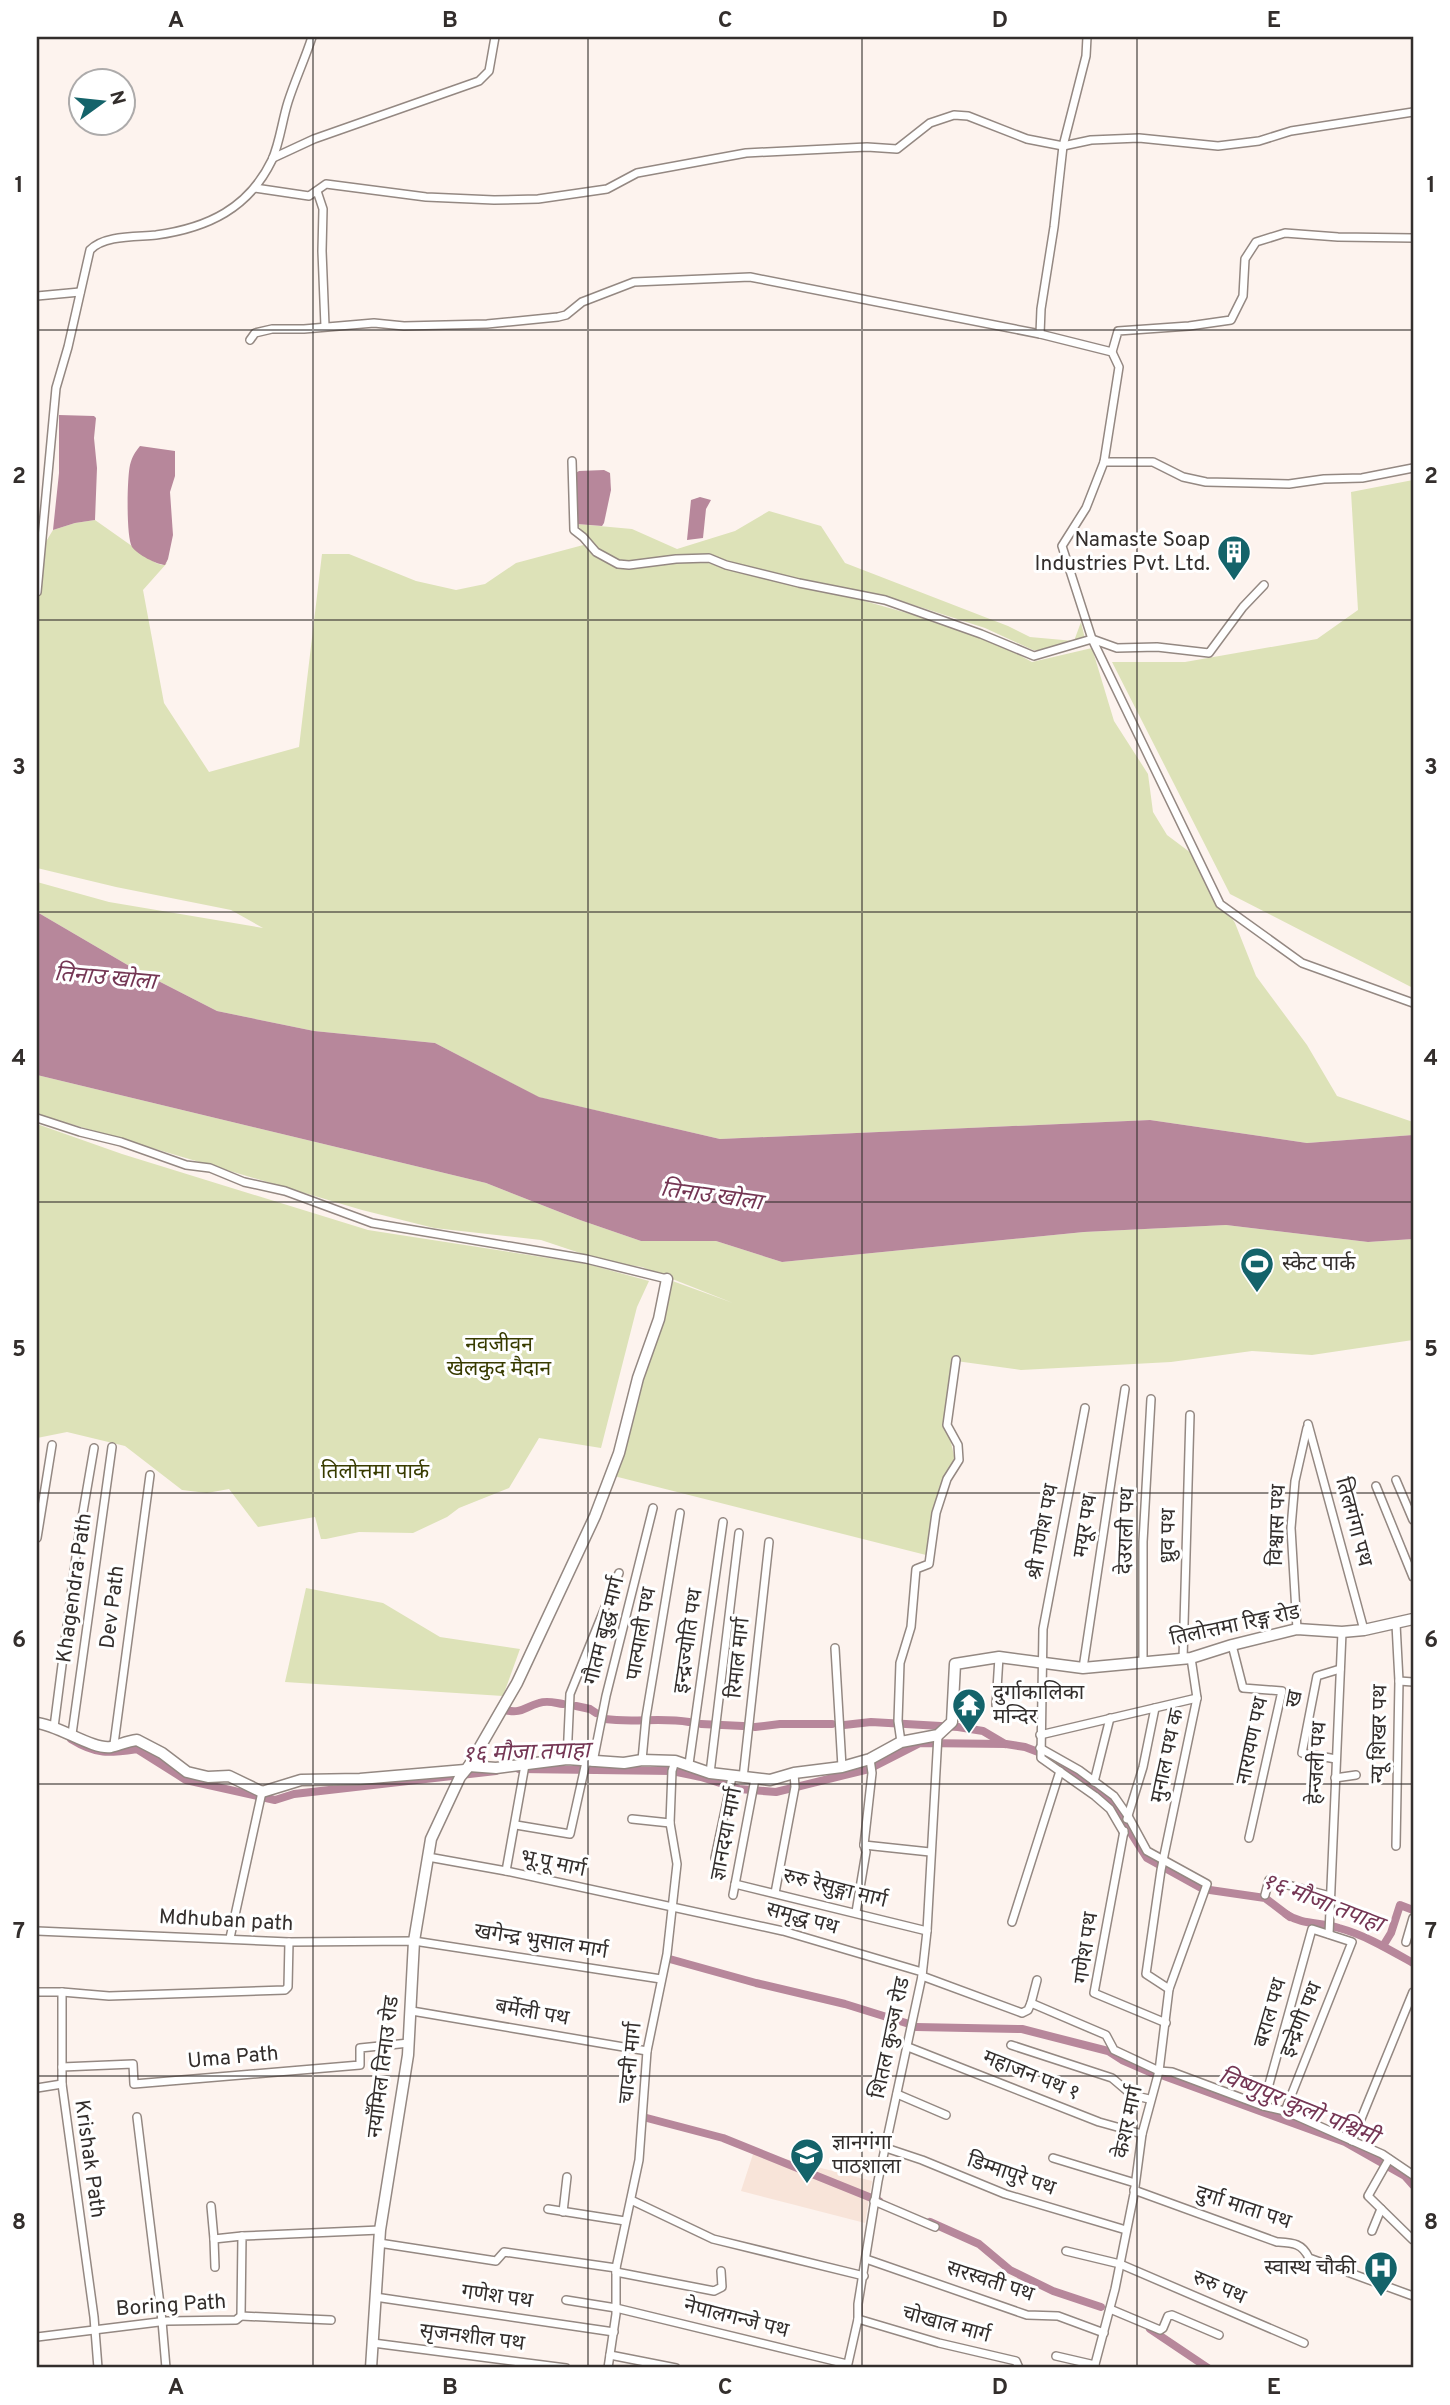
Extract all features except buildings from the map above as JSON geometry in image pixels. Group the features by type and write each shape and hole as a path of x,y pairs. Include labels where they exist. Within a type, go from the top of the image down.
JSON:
{"street":[{"path":"37,592 39,542 56,388 90,250 102,241 169,233 224,215 255,188 273,158 287,104 312,37"},
{"path":"273,158 314,139 479,81 489,71 495,37"},
{"path":"1040,334 1063,146 1086,56 1087,37"},
{"path":"255,188 309,197 326,184 426,197 538,199 607,188 636,173 746,153 867,147 897,149 930,123 954,115 968,116 1027,139 1063,146 1091,140 1139,138 1218,146 1259,141 1291,131 1413,112"},
{"path":"317,191 323,209 325,326"},
{"path":"1413,238 1285,233 1256,242 1245,259 1243,296 1231,320 1118,331 1112,352 1119,366 1104,462 1086,508 1062,547 1092,639 1220,904 1302,964 1413,1003"},
{"path":"250,340 256,333 272,329 374,323 404,326 488,324 558,317 566,315 590,298 634,282 750,277 1040,334 1112,352"},
{"path":"37,296 80,292"},
{"path":"572,461 574,530 596,552 618,564 709,558 726,565 799,583 885,600 1034,656 1092,639 1117,648 1157,647 1209,653 1243,607 1264,585"},
{"path":"1104,462 1153,462 1183,477 1206,482 1289,484 1324,479 1362,478 1413,468"},
{"path":"37,1118 121,1142 186,1166 210,1168 244,1182 285,1191 372,1223 574,1257 667,1279"},
{"name":"नयाँमिल तिनाउ रोड","path":"371,2368 380,2230 409,2043 414,1941 431,1839 465,1771 517,1683 599,1506 619,1452 638,1378 659,1319 667,1279"},
{"path":"901,1741 898,1721 900,1663 911,1627 916,1569 929,1564 936,1513 947,1479 959,1460 958,1444 947,1425 956,1360"},
{"name":"मयूर पथ","path":"1083,1668 1125,1389"},
{"name":"देउराली पथ","path":"1143,1663 1143,1542 1151,1399"},
{"name":"श्री गणेश पथ","path":"1060,1771 1041,1758 1044,1629 1085,1408"},
{"name":"ध्रुव पथ","path":"1187,1658 1189,1415"},
{"name":"विश्वास पथ","path":"1297,1629 1291,1528 1295,1481 1308,1424"},
{"name":"तिलगंगा पथ","path":"1308,1424 1364,1630"},
{"path":"37,1538 52,1445"},
{"name":"Khagendra Path","path":"72,1734 112,1447"},
{"path":"54,1727 78,1541 94,1448"},
{"name":"Dev Path","path":"114,1744 150,1475"},
{"path":"1396,1480 1413,1520"},
{"path":"1376,1486 1413,1577"},
{"name":"गौतम बुद्ध मार्ग","path":"516,1825 570,1834 583,1774 589,1762 653,1508"},
{"name":"पाल्पाली पथ","path":"642,1760 645,1721 680,1513"},
{"name":"इन्द्रज्योति पथ","path":"689,1764 723,1522"},
{"path":"710,1773 738,1533"},
{"name":"रिमाल मार्ग","path":"743,1779 769,1542"},
{"path":"1404,1554 1413,1550"},
{"path":"567,1759 570,1694 619,1573"},
{"name":"तिलोत्तमा रिङ्ग रोड","path":"938,1735 952,1723 955,1664 999,1657 1083,1668 1143,1663 1187,1658 1297,1629 1342,1632 1413,1619"},
{"name":"न्यू शिखर पथ","path":"1396,1624 1399,1681 1396,1846"},
{"name":"हेन्जली पथ","path":"1329,1927 1342,1632"},
{"name":"नारायण पथ","path":"1232,1645 1243,1688 1282,1691 1249,1838"},
{"path":"835,1648 842,1767"},
{"path":"996,1705 999,1657"},
{"name":"मुनाल पथ क","path":"1169,1989 1146,1974 1161,1870 1197,1699 1187,1658"},
{"name":"ख","path":"1336,1759 1302,1753 1317,1676 1340,1669"},
{"path":"1399,1681 1413,1682"},
{"path":"1040,1735 1197,1699"},
{"path":"1124,1833 1143,1767 1155,1708"},
{"path":"1094,1782 1110,1718"},
{"path":"37,1723 54,1727 93,1744 111,1747 114,1744 137,1740 162,1753 187,1772 208,1777 229,1776 262,1793 301,1780 360,1780 567,1759 624,1763 642,1760 675,1761 710,1773 743,1779 770,1780 794,1773 842,1767 870,1759 901,1741 938,1735"},
{"name":"शितल कुञ्ज रोड","path":"847,2366 858,2319 874,2201 922,1974 927,1931 938,1735"},
{"path":"1037,1980 1031,2003 1106,2035 1114,2050 1159,2071 1169,1989 1207,1884 1147,1851 1114,1796 1069,1763 1040,1748"},
{"path":"856,1912 866,1852 864,1845 872,1773 870,1759"},
{"name":"चादनी मार्ग","path":"608,2368 616,2308 616,2270 639,2160 647,2050 667,1954 677,1864 670,1823 672,1771 675,1761"},
{"path":"506,1871 525,1765"},
{"path":"1012,1922 1060,1771 1110,1809 1124,1833"},
{"path":"775,1892 795,1787 794,1773"},
{"path":"1335,1778 1356,1775"},
{"path":"715,1858 732,1777"},
{"name":"ज्ञानदया मार्ग","path":"733,1895 755,1779"},
{"path":"230,1938 262,1793"},
{"path":"632,1819 670,1823"},
{"name":"गणेश पथ","path":"1124,1833 1094,1993 1166,2023"},
{"path":"864,1845 930,1852"},
{"name":"भू.पू मार्ग","path":"428,1857 671,1906"},
{"path":"1265,1895 1269,1880 1329,1896"},
{"name":"रुरु रेसुङ्गा मार्ग","path":"735,1884 927,1931"},
{"name":"समृद्ध पथ","path":"671,1906 783,1931 922,1974 1022,2013 1028,2010 1031,2003"},
{"path":"1406,1942 1413,1918"},
{"name":"बराल पथ","path":"1263,2106 1312,1929 1329,1927"},
{"name":"इन्द्रेणी पथ","path":"1285,2111 1352,1942 1329,1927"},
{"name":"Mdhuban path","path":"37,1931 289,1942 414,1941"},
{"name":"खगेन्द्र भुसाल मार्ग","path":"414,1941 661,1979"},
{"path":"37,1993 109,1996 285,1990 288,1987 289,1942"},
{"name":"Krishak Path","path":"62,1992 62,2084 98,2368"},
{"path":"1352,2141 1413,1992"},
{"name":"बर्मेली पथ","path":"412,2011 647,2050"},
{"name":"Uma Path","path":"62,2067 133,2064 134,2084 360,2065 360,2048 409,2043"},
{"path":"1011,2045 1111,2078 1132,2095 1149,2099"},
{"name":"महाजन पथ १","path":"908,2047 1099,2122 1142,2134"},
{"name":"केशर मार्ग","path":"1095,2366 1120,2264 1149,2099 1159,2071 1172,2072 1263,2106 1285,2111 1352,2141 1386,2164 1413,2175"},
{"path":"37,2088 62,2084"},
{"path":"897,2094 946,2115"},
{"path":"137,2117 166,2368"},
{"name":"डिम्मापुरे पथ","path":"886,2148 1005,2194 1126,2230"},
{"path":"1053,2158 1135,2186"},
{"path":"1386,2164 1368,2196 1413,2241"},
{"path":"563,2212 567,2177"},
{"name":"दुर्गा माता पथ","path":"1135,2186 1277,2242 1297,2243 1305,2249 1309,2259 1413,2296"},
{"path":"631,2200 713,2239 864,2276"},
{"path":"874,2201 934,2227"},
{"path":"211,2206 215,2267"},
{"path":"1372,2231 1381,2209"},
{"path":"548,2210 625,2221"},
{"path":"214,2239 380,2230"},
{"name":"Boring Path","path":"37,2337 162,2321 236,2320 241,2316 242,2236"},
{"path":"379,2243 496,2261 504,2252 616,2270 714,2291 722,2287 721,2271"},
{"name":"रुरु पथ","path":"1066,2251 1120,2264 1304,2343"},
{"name":"सरस्वती पथ","path":"866,2259 1027,2315 1058,2316 1104,2333"},
{"name":"गणेश पथ","path":"375,2297 614,2332"},
{"name":"नेपालगन्जे पथ","path":"566,2300 616,2308 847,2366"},
{"path":"1110,2309 1160,2330 1168,2316 1172,2315 1219,2335"},
{"path":"241,2316 331,2320"},
{"name":"चोखाल मार्ग","path":"858,2319 939,2343 1016,2361 1019,2368"},
{"name":"सृजनशील पथ","path":"373,2343 566,2368"},
{"path":"610,2355 676,2368"},
{"path":"1056,2356 1095,2366"}],"shaded area":[{"name":"ज्ञानगंगा पाठशाला","path":"754,2151 872,2181 865,2223 741,2191"}],"green space":[{"path":"1413,480 1413,988 1230,894 1112,662 1185,662 1317,639 1358,610 1351,492"},
{"path":"769,511 821,526 845,563 1030,637 1074,641 1081,622 1085,639 1049,650 1033,650 985,628 889,597 738,566 716,557 673,557 628,564 597,551 577,524 632,529 677,549 735,531"},
{"path":"95,520 156,563 167,563 143,590 164,703 209,772 299,747 322,554 349,554 416,581 456,590 485,584 516,563 587,544 615,563 641,566 683,562 708,563 861,600 992,640 1032,662 1092,648 1114,721 1148,774 1153,812 1167,835 1191,853 1235,923 1256,976 1307,1045 1337,1096 1413,1122 1413,1135 1307,1143 1150,1120 720,1139 538,1097 435,1043 314,1031 217,1011 131,967 37,912 37,882 109,902 263,928 231,910 37,868 37,627 42,548 53,530"},
{"path":"37,1075 486,1183 641,1241 716,1241 782,1262 1084,1232 1226,1225 1368,1242 1413,1239 1413,1340 1312,1355 1252,1351 1171,1362 1021,1370 956,1361 947,1425 955,1460 944,1476 933,1510 926,1555 610,1475 667,1279 733,1303 642,1267 604,1261 541,1240 434,1228 362,1210 37,1114"},
{"path":"37,1124 122,1154 368,1230 587,1264 649,1281 637,1307 601,1448 539,1438 509,1488 459,1508 447,1517 413,1533 359,1532 321,1539 315,1517 258,1527 229,1489 207,1493 182,1490 125,1446 67,1432 37,1438"},
{"path":"306,1588 383,1603 440,1637 520,1649 503,1696 285,1682"}],"water":[{"path":"59,415 96,418 95,520 53,530 59,473"},
{"path":"140,446 175,451 175,476 170,492 173,535 165,565 138,553 130,541 129,472 133,457"},
{"path":"604,470 610,473 611,490 604,523 602,526 577,524 574,474 579,471"},
{"path":"700,497 711,500 706,509 703,538 687,540 691,500"},
{"name":"तिनाउ खोला","path":"37,912 131,967 217,1011 314,1031 435,1043 539,1097 720,1139 1150,1120 1307,1143 1413,1135 1413,1239 1368,1242 1226,1225 1084,1232 782,1262 716,1241 641,1241 486,1183 37,1075"}],"waterway":[{"path":"505,1710 519,1711 545,1702 563,1704"},
{"path":"576,1706 596,1713"},
{"path":"605,1719 689,1722"},
{"path":"844,1725 871,1722 958,1727 983,1731 1005,1744"},
{"path":"701,1724 743,1726"},
{"path":"755,1727 832,1724"},
{"name":"१६ मौजा तपाहा","path":"71,1739 88,1748 103,1751 137,1749 186,1780 275,1800 294,1794 496,1771"},
{"name":"१६ मौजा तपाहा","path":"519,1769 672,1771 739,1789 776,1792 869,1769 920,1743 1006,1744 1025,1747 1046,1755"},
{"name":"१६ मौजा तपाहा","path":"1060,1762 1113,1805 1147,1858 1203,1889 1265,1898 1290,1917"},
{"path":"1383,1946 1391,1933 1400,1905 1413,1910"},
{"name":"१६ मौजा तपाहा","path":"1286,1914 1298,1920 1332,1926 1358,1935 1413,1963"},
{"name":"विष्णुपुर कुलो पश्चिमी","path":"666,1958 845,2004 906,2023"},
{"name":"विष्णुपुर कुलो पश्चिमी","path":"916,2027 1022,2029 1108,2051 1152,2073"},
{"name":"विष्णुपुर कुलो पश्चिमी","path":"1164,2076 1345,2142 1405,2176 1413,2185"},
{"path":"643,2117 723,2138 879,2201"},
{"path":"930,2222 979,2244 1010,2270 1053,2291 1101,2307"},
{"path":"1150,2329 1208,2368"}],"place":[{"name":"Namaste Soap Industries Pvt. Ltd.","path":"1234,582"},
{"name":"स्केट पार्क","path":"1257,1294"},
{"name":"दुर्गाकालिका मन्दिर","path":"969,1735"},
{"name":"ज्ञानगंगा पाठशाला","path":"807,2185"},
{"name":"स्वास्थ चौकी","path":"1381,2298"}],"park label":[{"name":"नवजीवन खेलकुद मैदान","path":"499,1357"},
{"name":"तिलोत्तमा पार्क","path":"375,1472"}]}
